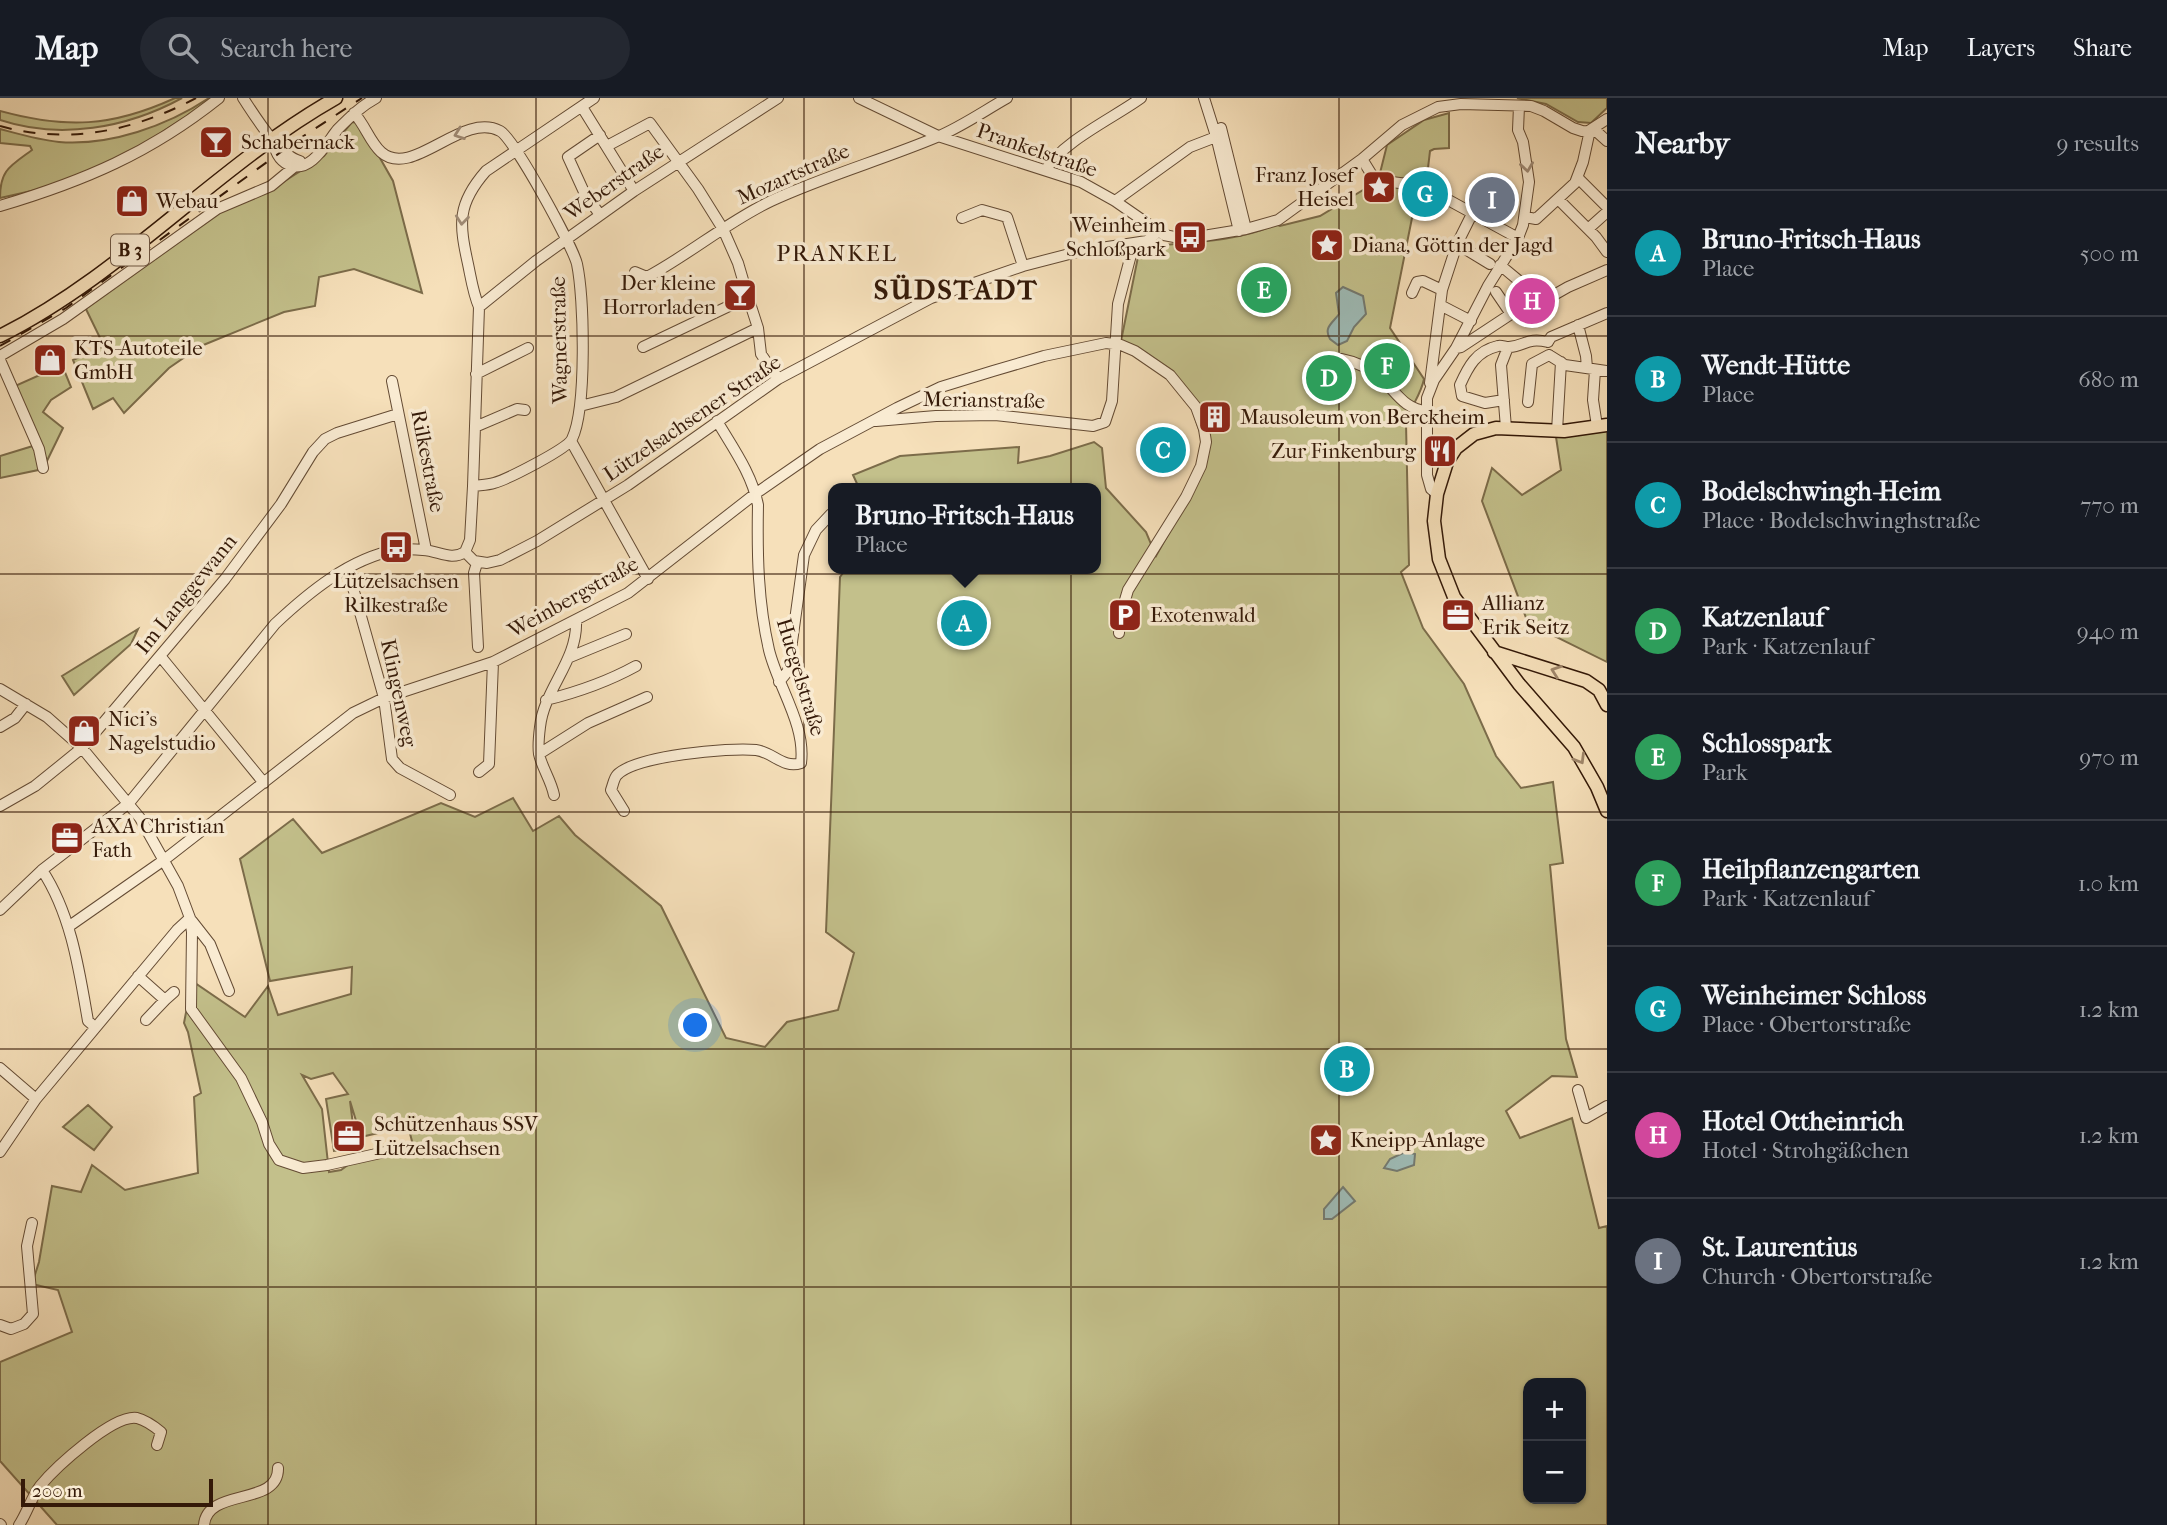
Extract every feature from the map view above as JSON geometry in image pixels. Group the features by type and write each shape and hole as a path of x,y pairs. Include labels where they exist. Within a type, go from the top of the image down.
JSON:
{"main road":[{"name":"B 3","path":"0,336 64,299 272,139 336,98"},
{"path":"1602,426 1556,431 1506,428 1480,431 1460,444 1447,462 1437,495 1435,537 1446,580 1454,597 1512,676 1574,747 1605,803"},
{"path":"1494,651 1593,684 1607,705"},
{"path":"1512,676 1520,660"}],"street":[{"path":"0,206 75,183 118,163 159,140 219,98"},
{"path":"243,98 272,139 295,164"},
{"path":"43,468 39,449 0,358 63,319 206,216 271,186 295,164 309,162 322,151 354,113 376,98"},
{"path":"465,552 470,540 479,307 461,232 464,207 472,187 486,171 594,98"},
{"name":"Weberstraße","path":"479,307 565,240 634,191 778,98"},
{"name":"Prankelstraße","path":"859,98 938,136 1081,182 1115,201 1158,231"},
{"name":"Mozartstraße","path":"635,272 647,277 770,202 938,136 1007,98"},
{"path":"1046,170 1050,162 1083,136 1141,98"},
{"path":"1204,98 1220,135"},
{"path":"1211,98 1242,230"},
{"path":"1158,231 1170,237 1185,239 1242,230 1278,220 1417,116 1450,101 1538,108 1573,128 1597,132 1607,141"},
{"path":"1430,387 1469,324 1495,265 1518,238 1525,217 1529,182 1523,142 1518,130 1519,106"},
{"path":"582,107 634,191"},
{"name":"Wagnerstraße","path":"354,113 381,152 392,159 404,160 458,134 489,128 501,131 516,150 575,258 580,288 580,406 571,441"},
{"path":"1525,217 1536,219 1578,178 1590,130 1607,119"},
{"path":"607,146 650,122 723,229 738,263 758,328 761,354 778,379"},
{"path":"600,135 568,158 584,192 600,215"},
{"path":"1115,201 1190,147 1220,135"},
{"path":"1362,159 1375,180 1416,186"},
{"path":"1578,178 1607,209 1588,229"},
{"path":"1430,190 1518,238"},
{"path":"1558,200 1607,252"},
{"path":"962,218 982,209 1007,217 1023,266"},
{"path":"1437,495 1431,489 1427,475 1427,411 1442,290 1457,244 1472,214"},
{"name":"Lützelsachsener Straße","path":"477,562 500,560 603,501 778,379 931,298 1023,266 1081,251 1147,241 1158,231"},
{"path":"1119,633 1120,617 1128,590 1186,497 1201,466 1206,442 1201,418 1184,389 1157,365 1135,351 1116,344 1118,304 1132,244"},
{"path":"1457,244 1530,289 1538,304"},
{"path":"1456,348 1511,314 1538,304 1607,270"},
{"path":"1412,293 1417,282 1423,281 1442,290"},
{"path":"1496,292 1511,314"},
{"path":"643,347 748,297"},
{"path":"1442,306 1469,324 1477,337"},
{"path":"1549,355 1550,337 1607,313"},
{"path":"1578,325 1591,369 1593,400 1602,426"},
{"path":"580,406 616,397 758,328"},
{"path":"1504,400 1485,403 1462,396 1459,390 1473,360 1496,346 1508,347 1536,340 1548,342"},
{"name":"Weinbergstraße","path":"68,927 164,860 353,713 384,698 493,662 628,593 755,494 820,449 868,422 941,387 1044,356 1107,343 1116,344"},
{"name":"Merianstraße","path":"868,422 936,416 995,415 1099,425 1105,422 1110,411 1116,344"},
{"path":"1506,428 1501,365 1508,347"},
{"path":"476,374 528,348"},
{"path":"1549,355 1561,362 1607,371"},
{"path":"1528,402 1532,364 1549,355"},
{"path":"1341,359 1367,367 1387,383 1403,402 1420,411 1427,411"},
{"path":"1556,431 1561,362"},
{"name":"Rilkestraße","path":"393,381 426,550"},
{"path":"475,427 517,409 525,410"},
{"name":"Im Langgewann","path":"0,806 35,786 82,748 225,579 281,504 313,452 325,439 398,414"},
{"name":"Huegelstraße","path":"624,811 611,790 616,776 629,767 710,750 756,750 793,766 801,763 803,750 799,733 779,682 760,601 755,494 752,481 717,421"},
{"path":"473,486 495,483 553,454 571,441 648,579"},
{"path":"779,682 788,671 804,555 816,530 828,517"},
{"path":"0,910 42,870 129,803 275,624 299,601 367,559 396,550 426,550 449,556 465,552"},
{"path":"465,552 470,559 477,562 474,573 478,647"},
{"name":"Klingenweg","path":"348,570 384,698 390,754 396,764 450,795"},
{"path":"554,795 539,754 540,725 546,700 569,657 577,630 576,621"},
{"path":"569,657 626,635"},
{"path":"161,657 264,782"},
{"path":"479,772 489,764 493,662"},
{"path":"546,700 582,691 636,666"},
{"path":"0,689 47,717 82,748 129,803 164,860 178,886 190,918 191,1010 241,1078 262,1122 269,1144 279,1160 303,1168 394,1150"},
{"path":"539,754 588,723 647,697"},
{"path":"0,727 15,718 26,704"},
{"path":"42,870 55,890 68,927 88,1021 95,1027"},
{"path":"0,1152 36,1100 95,1027 190,918"},
{"path":"190,918 209,944 229,991"},
{"path":"138,976 165,1000"},
{"path":"146,1020 174,992"},
{"path":"0,1068 36,1100"},
{"path":"1578,1090 1586,1118 1607,1106"},
{"path":"0,1325 11,1329 24,1324 33,1314 27,1246 32,1223"},
{"path":"19,1525 38,1488 64,1460 117,1423 137,1418 156,1427 161,1432 157,1446"},
{"path":"204,1525 206,1515 218,1505 271,1486 276,1482 278,1468"}],"shaded area":[{"path":"175,98 182,98 139,117 93,128 46,129 0,120 0,111 46,121 109,120 152,108"},
{"path":"209,98 216,98 123,157 49,187 0,198 4,175 32,150 30,146 0,143 0,129 59,142 98,141 157,125"},
{"path":"1517,98 1607,98 1607,108 1591,123 1578,122 1546,104"},
{"path":"1449,113 1449,148 1430,151 1428,168 1421,170 1418,183 1386,177 1380,173 1387,145 1424,120"},
{"path":"352,122 360,123 393,181 422,293 354,269 319,277 315,306 284,312 201,346 169,368 124,413 113,398 93,409 73,360 104,346 84,305 211,216 275,187 324,156"},
{"path":"1373,184 1416,189 1390,328 1424,379 1406,423 1409,565 1401,572 1423,628 1464,684 1496,756 1521,788 1553,782 1563,863 1550,865 1566,1039 1577,1077 1552,1076 1506,1111 1520,1138 1572,1118 1599,1228 1607,1226 1607,1525 57,1525 0,1461 0,1362 72,1332 58,1290 32,1284 39,1262 52,1186 81,1192 92,1165 125,1190 198,1173 194,1097 201,1093 184,1023 192,981 245,1017 268,986 278,1015 351,994 352,967 270,981 240,859 293,819 322,853 441,803 475,817 513,798 533,831 559,816 575,835 661,906 726,1038 765,1047 787,1022 838,1010 854,953 826,932 840,577 842,574 1101,574 1101,483 857,483 853,475 900,456 1019,447 1018,463 1094,442 1102,448 1106,488 1146,532 1156,556 1186,502 1207,453 1184,385 1121,341 1140,247 1246,235 1276,224 1280,226 1320,216","holes":["333,1073 348,1094 326,1099 334,1151 356,1148 350,1101 361,1137 408,1126 413,1145 360,1156 341,1170 329,1172 322,1109 302,1075 311,1079"]},
{"path":"62,365 71,387 51,400 43,412 63,428 43,469 0,478 0,456 36,445 15,386"},
{"path":"1607,431 1607,662 1528,623 1482,501 1492,468 1522,495 1561,470 1556,437"},
{"path":"138,629 131,644 74,695 62,676"},
{"path":"88,1105 112,1127 94,1150 63,1127"}],"water":[{"path":"1343,287 1363,296 1366,314 1354,327 1347,341 1338,345 1330,339 1328,331 1339,314 1336,293"},
{"path":"1405,1152 1415,1154 1414,1165 1397,1171 1384,1168 1390,1159"},
{"path":"1343,1187 1355,1201 1332,1219 1324,1219 1324,1209"}],"railway":[{"path":"0,126 51,134 101,132 149,119 196,98"},
{"path":"0,346 66,308 296,141 362,98"}],"place":[{"name":"Schabernack","path":"216,142"},
{"name":"Franz Josef Heisel","path":"1379,187"},
{"name":"Weinheimer Schloss","path":"1425,194"},
{"name":"St. Laurentius","path":"1492,200"},
{"name":"Webau","path":"132,201"},
{"name":"Weinheim Schloßpark","path":"1190,237"},
{"name":"Diana, Göttin der Jagd","path":"1327,245"},
{"name":"Schlosspark","path":"1264,290"},
{"name":"Der kleine Horrorladen","path":"740,295"},
{"name":"Hotel Ottheinrich","path":"1532,301"},
{"name":"KTS-Autoteile GmbH","path":"50,360"},
{"name":"Heilpflanzengarten","path":"1387,366"},
{"name":"Katzenlauf","path":"1329,378"},
{"name":"Mausoleum von Berckheim","path":"1215,417"},
{"name":"Bodelschwingh-Heim","path":"1163,450"},
{"name":"Zur Finkenburg","path":"1440,451"},
{"name":"Lützelsachsen Rilkestraße","path":"396,547"},
{"name":"Exotenwald","path":"1125,615"},
{"name":"Allianz Erik Seitz","path":"1458,615"},
{"name":"Bruno-Fritsch-Haus","path":"964,623"},
{"name":"Nici's Nagelstudio","path":"84,731"},
{"name":"AXA Christian Fath","path":"67,838"},
{"name":"Wendt-Hütte","path":"1347,1069"},
{"name":"Schützenhaus SSV Lützelsachsen","path":"349,1136"},
{"name":"Kneipp-Anlage","path":"1326,1140"}],"district":[{"name":"PRANKEL","path":"837,253"},
{"name":"SÜDSTADT","path":"956,289"}]}
